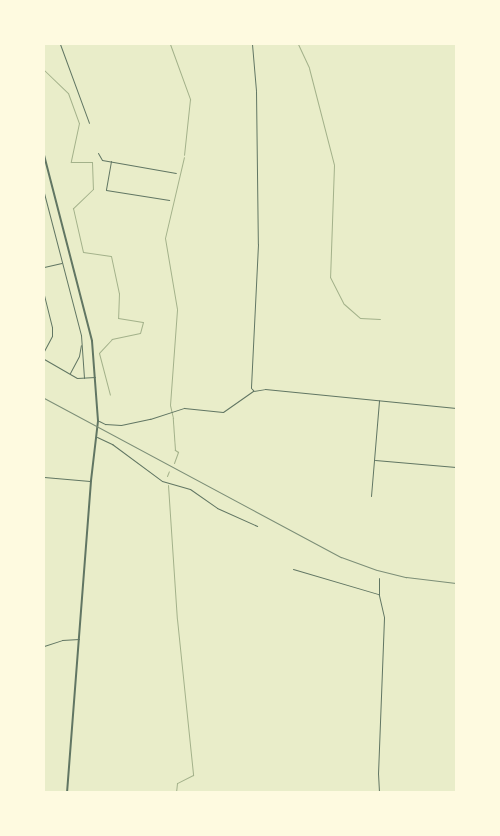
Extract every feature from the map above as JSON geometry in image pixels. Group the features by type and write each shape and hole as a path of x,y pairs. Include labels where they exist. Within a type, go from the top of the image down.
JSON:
{"street":[{"path":"60,44 90,123"},
{"path":"252,44 256,91 258,244 251,388 253,391"},
{"path":"98,152 102,160 176,173"},
{"path":"44,156 45,166 92,341 98,421 91,481 67,792"},
{"path":"111,161 106,190 169,200"},
{"path":"44,193 82,342 84,378"},
{"path":"44,208 48,207"},
{"path":"44,268 63,263"},
{"path":"44,295 52,328 52,336 44,351"},
{"path":"70,374 79,356 82,342"},
{"path":"44,359 76,378 94,377"},
{"path":"98,421 105,424 120,425 150,419 184,408 223,412 253,391 265,389 456,408"},
{"path":"371,496 379,400"},
{"path":"96,437 112,444 162,480 190,489 217,508 257,526"},
{"path":"374,460 456,467"},
{"path":"44,477 91,481"},
{"path":"293,569 379,595"},
{"path":"379,578 379,595 384,617 378,774 379,792"},
{"path":"44,646 62,640 79,639"}],"waterway":[{"path":"170,44 190,99 184,155"},
{"path":"298,44 309,68 334,165 330,277 344,304 360,318 380,319"},
{"path":"44,70 68,93 79,123 71,162 92,162 93,189 73,208 83,252 111,256 119,293 118,318 143,322 140,333 112,339 99,353 110,395"},
{"path":"174,463 178,452 175,450 173,418 170,405 177,309 165,238 184,157"},
{"path":"167,476 169,471"},
{"path":"168,485 177,619 193,775 177,783 176,792"}],"railway":[{"path":"44,398 341,557 377,570 406,577 456,583"}]}
